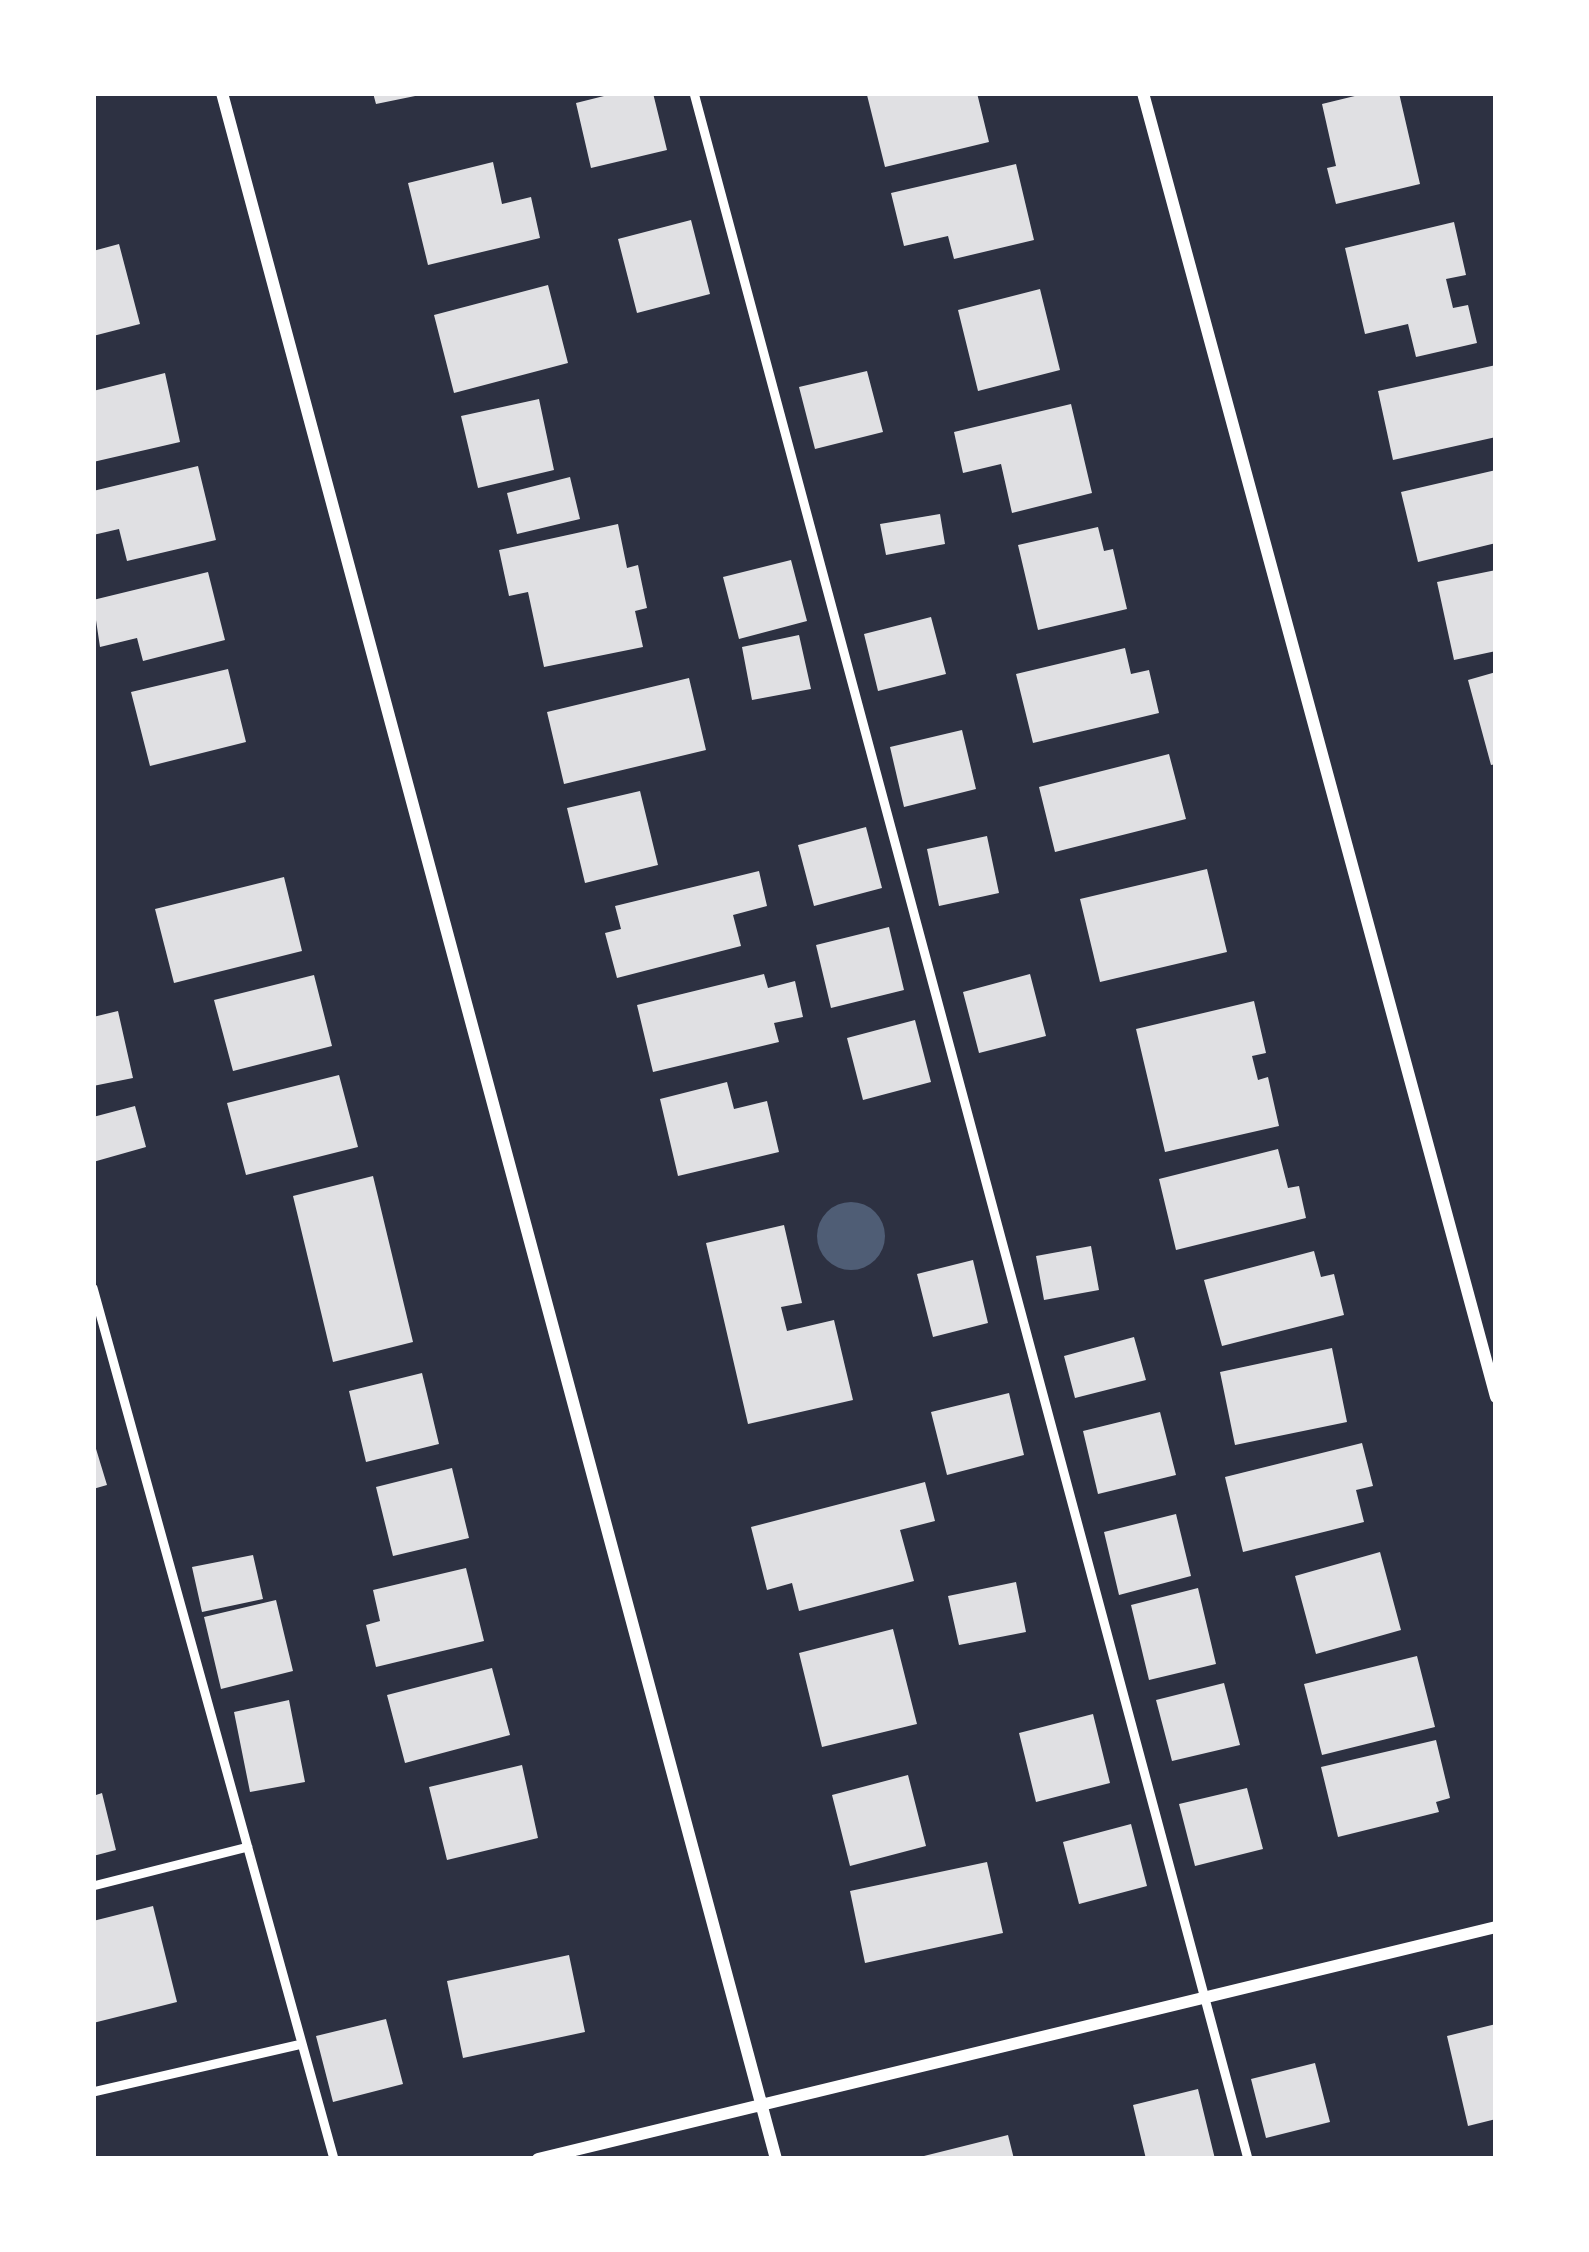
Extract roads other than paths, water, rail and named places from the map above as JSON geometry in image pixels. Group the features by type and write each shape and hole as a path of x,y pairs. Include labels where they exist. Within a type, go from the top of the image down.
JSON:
{"street":[{"path":"222,93 776,2159"},
{"path":"1144,93 1496,1397"},
{"path":"538,2159 1496,1927"}],"lane":[{"path":"694,93 1248,2159"},
{"path":"93,1288 334,2159"},
{"path":"93,1886 248,1847"},
{"path":"93,2092 302,2044"}],"water":[{"path":"851,1202 875,1212 885,1236 875,1260 851,1270 827,1260 817,1236 827,1212"}]}
